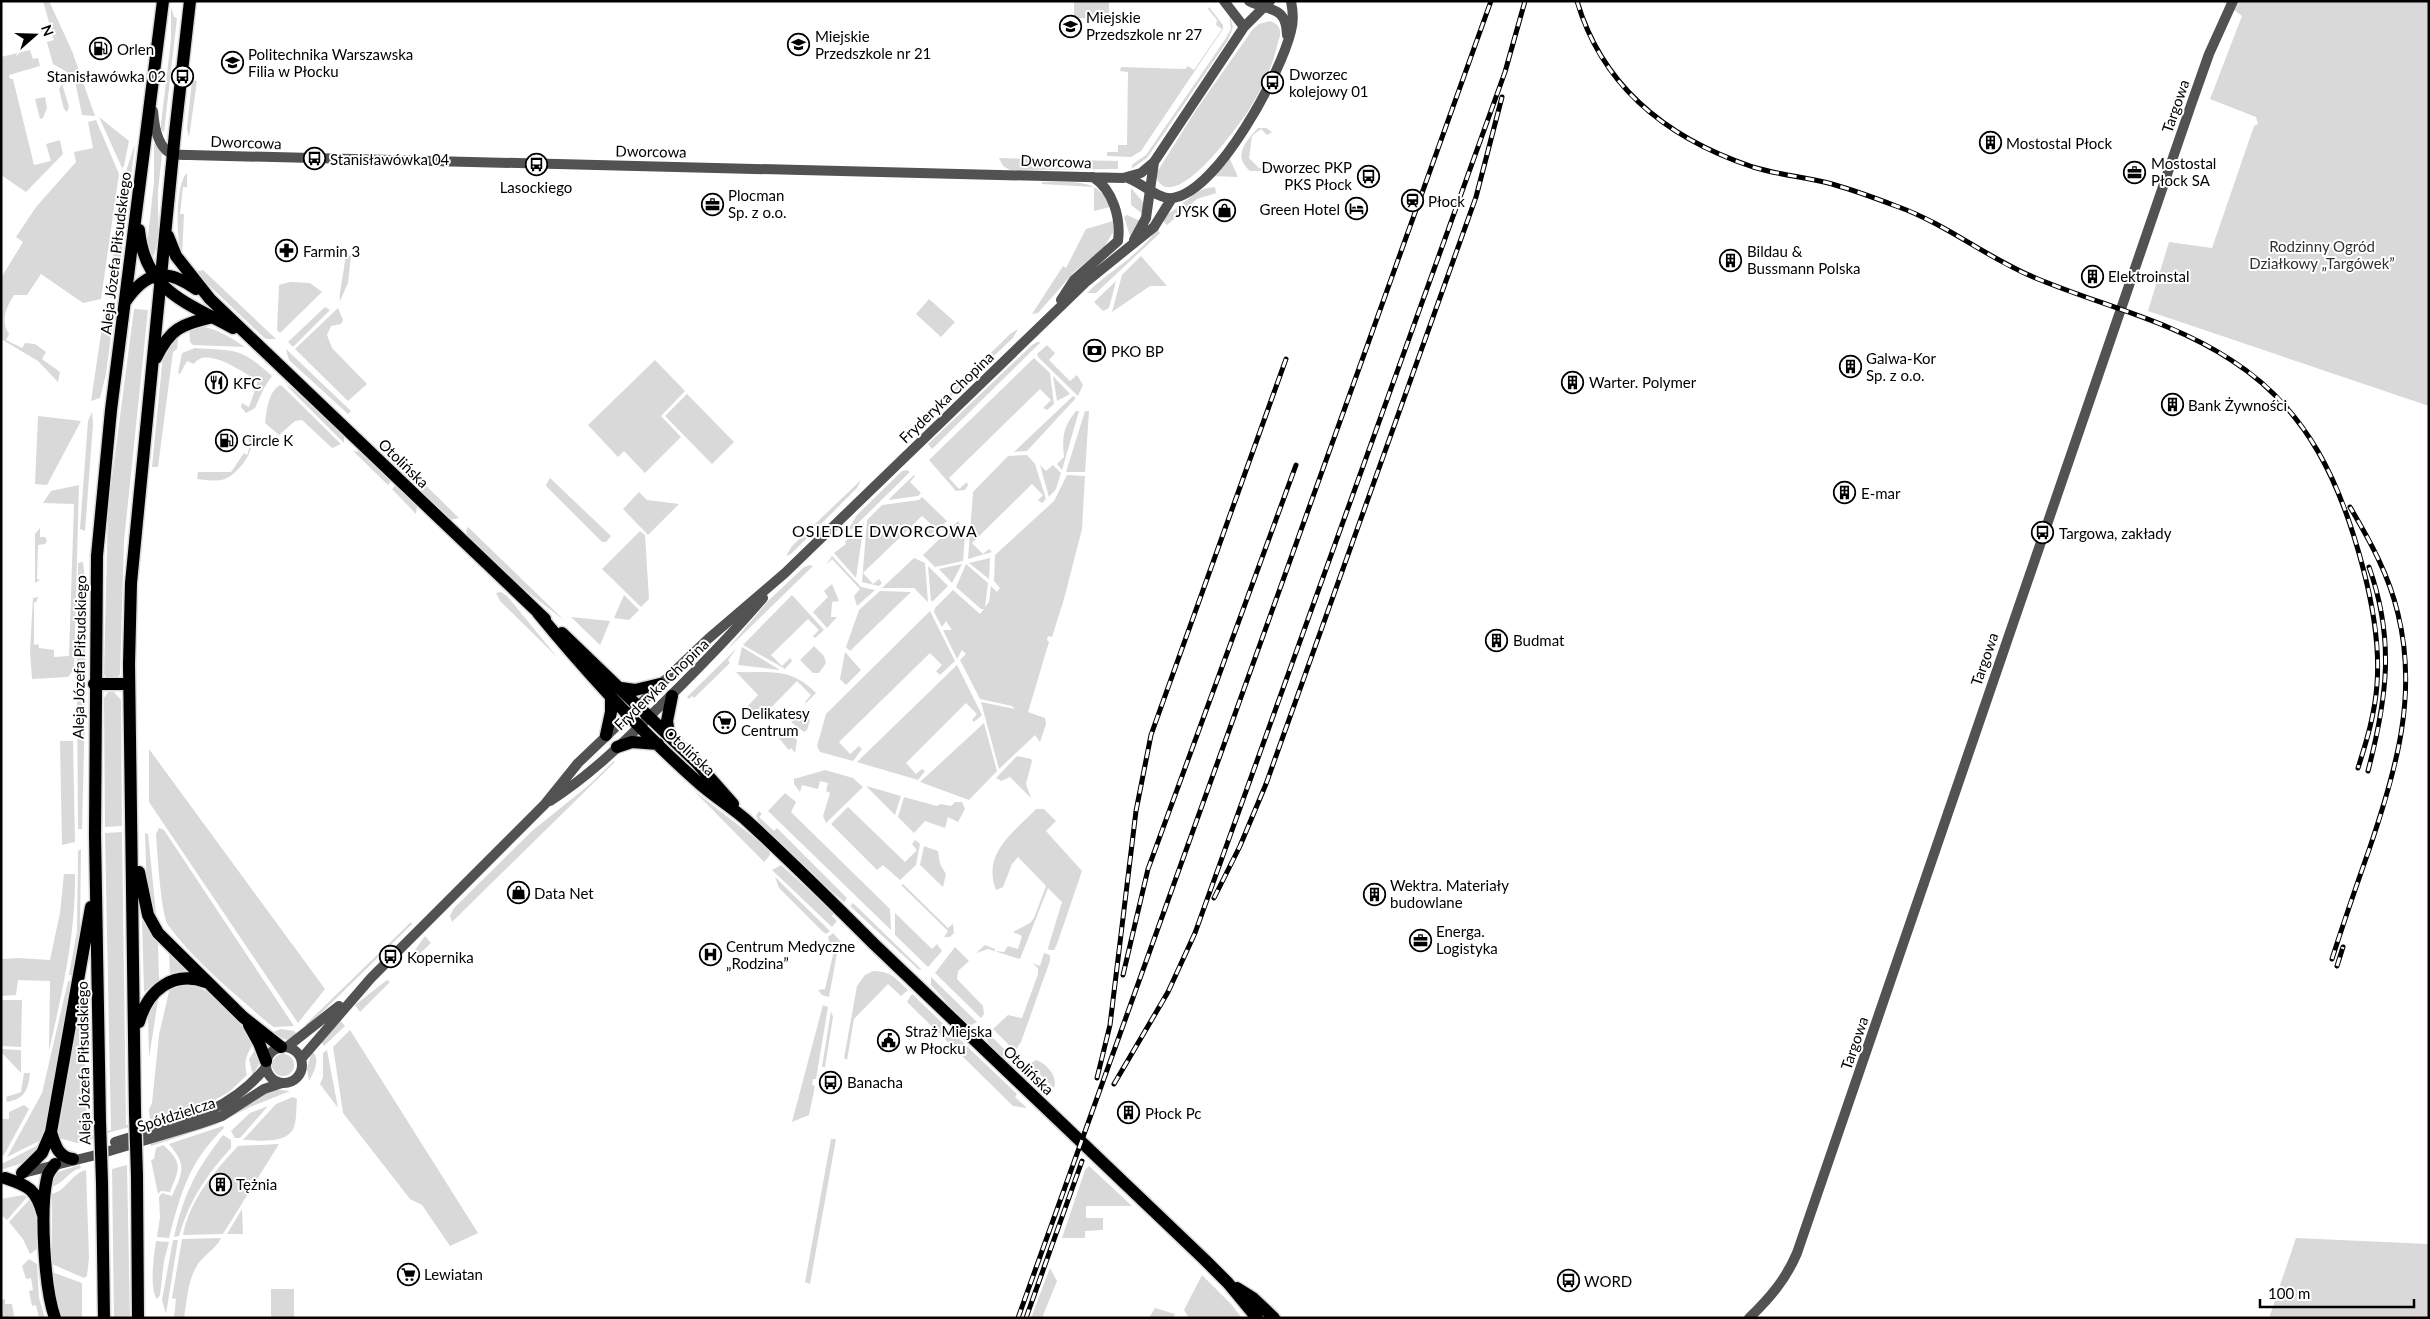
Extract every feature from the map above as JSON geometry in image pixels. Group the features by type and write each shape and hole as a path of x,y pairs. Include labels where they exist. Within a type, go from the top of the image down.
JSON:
{"main road":[{"name":"Aleja Józefa Piłsudskiego","path":"104,1318 94,684 97,556 100,507 163,1"},
{"path":"138,1318 136,1036 129,684 131,583 153,364 158,278 167,220 190,1"},
{"name":"Otolińska","path":"137,213 143,257 158,278 179,299 246,336"},
{"name":"Otolińska","path":"167,220 168,234 176,256 210,299 246,336 538,613 669,734 718,784 744,818"},
{"path":"125,302 138,286 158,278"},
{"name":"Otolińska","path":"158,278 181,279 210,299"},
{"path":"153,364 165,339 174,331 185,324 213,317"},
{"name":"Otolińska","path":"538,613 611,698 700,784 744,818 842,909 874,944 1228,1282 1257,1318"},
{"path":"94,684 129,684"},
{"path":"621,688 635,690 660,684"},
{"path":"669,734 667,721 672,696"},
{"path":"606,735 611,712 611,698"},
{"path":"617,747 632,742 658,744"},
{"path":"132,838 145,906 158,933 243,1017 284,1047"},
{"path":"22,1173 42,1153 51,1132 81,971 86,929 96,890"},
{"path":"136,1036 142,1011 153,993 160,986 181,978 197,979 207,983"},
{"path":"243,1017 259,1043 266,1064"},
{"path":"51,1132 57,1150 64,1157 73,1159"},
{"path":"55,1164 47,1176 45,1223 47,1288 55,1318"},
{"path":"3,1178 30,1188 40,1203 45,1223"},
{"name":"Otolińska","path":"1228,1282 1253,1298 1274,1318"}],"street":[{"path":"1224,1 1244,26"},
{"path":"1249,1 1267,4 1280,12 1284,18 1287,43"},
{"name":"Fryderyka Chopina","path":"546,804 559,784 606,735 784,573 1086,281 1154,227 1172,198 1190,190 1236,143 1273,83 1287,43 1293,15 1291,1"},
{"name":"Targowa","path":"1749,1318 1770,1298 1785,1278 1797,1253 2195,94 2215,40 2234,1"},
{"name":"Fryderyka Chopina","path":"1130,245 1146,218 1154,162 1244,26 1267,4"},
{"path":"151,92 154,122 158,136 166,149 173,154"},
{"name":"Dworcowa","path":"173,154 352,160 1128,178 1164,197 1172,198"},
{"path":"1128,178 1141,173 1154,162"},
{"path":"1052,314 1074,280 1118,241 1120,227 1110,195 1093,177"},
{"name":"Fryderyka Chopina","path":"301,1060 362,989 546,804 584,778 672,696 727,640 784,573"},
{"name":"Fryderyka Chopina","path":"284,1047 362,989"},
{"path":"284,1047 296,1051 301,1060 300,1071 295,1079 285,1082 273,1079 266,1064 272,1051 284,1047"},
{"name":"Spółdzielcza","path":"73,1159 96,1148 220,1108 241,1093 266,1064"},
{"name":"Spółdzielcza","path":"3,1178 73,1159 96,1155 214,1119 264,1089 285,1082"}],"green space":[{"path":"43,1 49,1 72,51 95,116 82,115 74,76 53,64 47,42 54,40"},
{"path":"1074,1 1109,1 1109,19 1074,18"},
{"name":"Rodzinny Ogród Działkowy „Targówek”","path":"2222,1 2429,1 2429,406 2148,311 2169,242 2212,248 2254,126 2258,124 2256,117 2210,99 2242,16"},
{"path":"171,7 174,17 177,18 164,132 161,129 161,124 171,40"},
{"path":"1209,7 1223,25 1223,29 1141,151 1131,157 1107,156 1107,152 1118,152 1118,145 1127,145 1128,72 1120,71 1121,67 1185,69 1188,66 1194,70 1222,29 1216,25 1217,20 1208,9"},
{"path":"1229,13 1233,27 1228,40 1147,158 1131,169 1133,164 1146,155 1224,41 1231,29"},
{"path":"1270,21 1279,27 1280,37 1269,70 1250,108 1206,164 1191,177 1176,186 1165,186 1156,177 1157,172 1196,110 1253,29 1259,24"},
{"path":"30,50 33,59 38,58 40,66 9,75 10,79 13,79 34,165 51,161 46,144 60,140 63,154 26,192 1,175 1,57"},
{"path":"192,80 197,81 189,138 187,128"},
{"path":"62,84 69,107 67,112 64,109 59,89"},
{"path":"45,97 47,108 43,118 40,119 35,99"},
{"path":"99,117 129,141 122,168"},
{"path":"96,120 119,174 101,299 83,303 41,274 27,295 14,295 5,314 6,329 9,334 6,340 22,348 25,343 35,344 46,352 42,359 60,372 58,382 38,361 1,339 1,278 23,242 16,237 36,207 76,162 74,152 93,148 88,122"},
{"path":"1258,128 1266,128 1272,132 1267,135 1261,129 1252,136 1249,158 1259,168 1272,168 1268,171 1250,171 1242,160 1241,154 1245,143"},
{"path":"154,143 162,153 158,192 158,235 152,258 147,245 154,182"},
{"path":"135,144 116,298 110,298 107,295 127,168"},
{"path":"1229,157 1238,177 1212,176"},
{"path":"999,158 1118,161 1118,169 1010,170 1003,166"},
{"path":"187,173 187,187 183,187 180,214 184,214 182,257 178,213 180,189"},
{"path":"1042,182 1073,182 1093,187 1042,184"},
{"path":"1094,187 1105,197 1110,207 1094,211"},
{"path":"1215,187 1216,193 1197,199 1167,225 1162,220 1196,193"},
{"path":"1131,188 1143,202 1143,214 1131,205"},
{"path":"1127,215 1140,221 1130,236 1124,217"},
{"path":"1113,221 1113,232 1103,249 1075,271 1038,313 1032,314 1063,266 1066,268 1086,229"},
{"path":"1157,229 1160,233 1096,293 1087,293 1142,247"},
{"path":"351,255 348,283 340,301 345,258"},
{"path":"1141,256 1167,286 1150,286 1112,312 1122,275"},
{"path":"203,270 276,339 266,339 195,272"},
{"path":"1116,281 1109,308 1103,311 1094,302"},
{"path":"290,282 310,283 322,292 280,333 277,330 279,285"},
{"path":"929,299 955,322 941,337 916,314"},
{"path":"109,304 115,305 106,374 100,398 91,401 105,307"},
{"path":"325,307 330,310 293,347 288,342"},
{"path":"338,308 343,320 341,324 331,326 327,335 332,348 367,384 348,401 295,349"},
{"path":"134,309 148,310 124,541 120,674 116,679 107,679 104,674 108,509"},
{"path":"189,327 214,330 245,347 193,345 190,342"},
{"path":"1018,329 1013,338 913,432 911,430 1010,334"},
{"path":"179,332 177,349 173,352 158,467 152,467 163,355"},
{"path":"1037,342 1041,342 932,449 928,444"},
{"path":"1047,345 1055,353 1049,360 1070,381 1077,375 1083,385 1078,396 1038,357 1037,354"},
{"path":"195,348 237,352 252,360 272,376 255,408 246,413 241,407 242,403 249,407 258,381 225,362 207,358 200,359 194,364 187,361 180,374 178,373 182,353"},
{"path":"286,349 351,411 348,414 289,360"},
{"path":"1034,358 1050,373 1054,404 1047,410 1043,408 1051,400 1040,389 949,478 959,489 967,482 968,485 965,490 956,491 929,460"},
{"path":"655,360 685,391 661,416 681,437 645,473 624,451 618,457 588,425"},
{"path":"1053,376 1070,394 1057,401"},
{"path":"285,384 293,389 344,436 344,443"},
{"path":"280,385 341,444 332,448 302,420 295,421 279,435 265,423 267,407 273,392"},
{"path":"687,394 734,442 712,464 665,416"},
{"path":"1073,396 1076,398 1027,451 1014,452"},
{"path":"1076,411 1079,411 1062,470 1057,464 1064,457 1064,433 1068,422"},
{"path":"1085,411 1089,411 1085,472 1066,472"},
{"path":"92,412 93,424 85,531 80,529 88,421"},
{"path":"38,416 81,421 47,485 35,484"},
{"path":"246,433 251,435 251,448 245,461 236,472 222,480 197,479 198,472 231,472 244,453 247,455 249,443"},
{"path":"381,441 405,465 399,471 378,444"},
{"path":"353,451 361,452 391,481 388,485"},
{"path":"1027,455 1035,464 1046,499 1042,503 1038,500 1043,495 1032,484 972,543 983,554 989,549 992,552 968,559 973,492 1008,456"},
{"path":"1040,465 1046,471 1053,465 1061,473 1056,489 1049,497"},
{"path":"410,470 459,518 449,520 404,476"},
{"path":"907,470 910,472 851,530 849,528 857,515 902,471"},
{"path":"914,475 910,482 921,493 918,496 888,500"},
{"path":"1067,475 1085,476 1082,529 1064,599 1052,637 1048,636 1047,640 1049,642 1028,712 1045,718 1046,724 1040,742 1035,735 999,769 981,702 1015,709 1012,706 980,699 960,660 966,654 962,650 957,659 943,630 952,630 946,621 942,627 934,612 935,608 953,590 980,614 984,609 981,609 956,587 966,564 988,583 985,607 989,602 991,586 997,592 1000,588 994,581 995,555 1054,501"},
{"path":"550,478 611,536 606,542 602,542 547,487 546,485"},
{"path":"861,480 857,488 791,554 786,556 792,546"},
{"path":"79,485 74,669 68,677 32,679 30,651 33,598 38,597 34,603 34,645 38,644 39,648 54,650 54,657 69,656 74,504 43,503 51,491"},
{"path":"396,485 417,506 416,514 392,489"},
{"path":"639,492 647,500 679,504 648,535 623,509"},
{"path":"922,497 947,521 929,536 926,533 933,526 922,516 863,573 873,584 879,579 882,583 879,586 862,582 867,520 882,505 919,500"},
{"path":"958,521 965,534 963,561 935,567 923,555"},
{"path":"864,523 856,578 834,553 846,544 845,542"},
{"path":"468,527 565,621 501,571 468,538 466,530"},
{"path":"40,528 40,537 45,537 47,541 45,544 38,545 37,579 40,580 35,583 35,534"},
{"path":"640,531 645,535 649,599 641,607 602,569"},
{"path":"832,556 861,587 875,590 857,606 854,596 860,589 832,559 826,565"},
{"path":"914,558 925,563 928,602 914,588 882,588"},
{"path":"990,558 989,579 969,563"},
{"path":"83,562 86,588 85,674 82,678 77,676 78,563"},
{"path":"962,564 952,583 939,569"},
{"path":"813,566 726,651 768,601 804,567"},
{"path":"928,566 948,586 933,601 931,601"},
{"path":"832,584 839,601 832,602 831,617 837,617 827,628 813,612 828,597 824,591"},
{"path":"880,591 911,592 850,651 846,647 859,610"},
{"path":"501,592 507,596 558,658 500,601 496,593"},
{"path":"624,595 639,610 629,620 614,618"},
{"path":"792,595 824,630 815,638 813,636 819,630 808,619 771,655 782,666 790,658 792,661 785,669 743,645"},
{"path":"930,611 955,661 940,675 936,671 942,665 930,653 839,742 850,754 859,746 862,749 853,761 820,752 817,746 826,714"},
{"path":"571,617 610,621 600,645"},
{"path":"814,646 824,656 826,663 819,673 813,673 800,660"},
{"path":"742,647 780,670 738,665"},
{"path":"737,648 728,660 730,663 694,698 692,696 689,699 687,697"},
{"path":"845,652 861,670 846,685 840,679"},
{"path":"957,665 982,715 974,722 972,720 977,714 966,703 906,763 916,774 922,769 925,771 918,780 857,762"},
{"path":"736,672 769,672 788,675 798,679 816,693 806,703 811,695 797,681 758,721 745,709 758,695"},
{"path":"77,688 85,694 82,829 78,829"},
{"path":"108,692 114,692 121,700 122,826 105,827 104,698"},
{"path":"802,711 810,720 807,730 804,732 791,722"},
{"path":"984,723 997,771 969,800 920,782"},
{"path":"785,729 797,740 795,753 791,748 789,750 777,736"},
{"path":"60,741 73,741 75,842 62,845"},
{"path":"149,749 325,989 298,1023 149,802"},
{"path":"1017,756 1031,759 1032,761 1026,784 1031,798 1010,777 1001,781 996,778"},
{"path":"614,761 452,922 450,916 454,908 532,831 589,785"},
{"path":"825,770 853,778 863,787 826,823 823,816 830,793 826,791 828,783 820,781 818,789 802,785 800,792 794,784 794,779"},
{"path":"866,786 901,796 895,815"},
{"path":"693,790 769,849 770,855 764,862"},
{"path":"785,793 796,802 791,812 890,909 891,930 768,811"},
{"path":"904,797 937,806 941,804 951,806 955,802 962,802 965,809 958,822 948,817 945,828 925,821 914,833 898,817"},
{"path":"848,807 905,862 917,850 912,844 915,840 920,844 916,865 900,880 883,865 877,870 831,824"},
{"path":"1036,809 1044,809 1056,821 1046,831 1082,871 1057,944 1054,950 1049,950 1062,902 1048,888 1020,959 988,949 976,953 985,945 995,949 995,951 1004,952 1008,946 1018,949 1022,936 1013,932 1030,923 1034,918 1046,886 1018,857 1012,864 1003,887 996,890 993,865 996,854 1002,845"},
{"path":"759,811 762,814 759,817 774,831 777,828 847,898 844,902 805,868 760,824 756,816"},
{"path":"159,828 164,830 294,1026 274,1027 268,1023 202,964 168,925 163,909 158,867 156,834"},
{"path":"122,832 126,1125 150,1120 149,1110 152,1103 159,1035 170,987 190,984 201,988 227,1009 255,1042 246,1057 247,1075 229,1092 198,1109 77,1143 59,1138 58,1134 83,991 87,1137 111,1130 105,833"},
{"path":"145,833 148,834 157,923 147,895"},
{"path":"924,846 938,851 940,864 946,874 943,887 920,865"},
{"path":"81,849 80,931 73,975 69,975 77,931 78,851"},
{"path":"781,865 834,913 832,916 837,921 832,927 772,870"},
{"path":"64,874 75,874 75,896 71,941 49,1051 50,981 18,980 16,995 1,996 1,959 50,960 60,913"},
{"path":"775,877 830,931 826,934 821,930 779,888"},
{"path":"903,884 948,928 953,924 954,933 950,937 944,937 948,931 901,885"},
{"path":"853,903 922,970 918,969 850,906"},
{"path":"895,913 932,949 937,944 942,951 928,967 895,935"},
{"path":"142,920 158,941 159,980 144,992"},
{"path":"411,922 412,924 307,1027 305,1025"},
{"path":"833,933 842,943 837,953 829,997 822,995 818,990 825,989 833,955 828,937"},
{"path":"425,936 431,943 413,960 410,957"},
{"path":"955,947 969,961 958,971 957,979 983,1006 984,1014 981,1018 935,973"},
{"path":"169,953 185,968 186,971 170,975"},
{"path":"1044,953 1050,955 1050,961 1021,1042 1015,1051 993,1029 1008,1015 1022,1018 1038,974 1038,968 1032,963 1040,966"},
{"path":"873,971 888,974 908,990 901,996 888,984 854,1019 847,1060 844,1058 857,986 865,975"},
{"path":"931,977 977,1022 971,1025 964,1022 931,985"},
{"path":"387,980 390,982 360,1012 355,1005"},
{"path":"68,981 72,982 43,1139 7,1157 42,1093"},
{"path":"159,994 149,1058 148,1015"},
{"path":"912,994 1017,1094 1015,1097 1027,1108 1013,1106 907,1002"},
{"path":"1,1000 22,1000 21,1047 1,1046"},
{"path":"823,1005 828,1007 816,1079 813,1079 812,1085 815,1086 809,1115 792,1122"},
{"path":"831,1011 833,1017 825,1067 822,1067"},
{"path":"340,1020 345,1026 324,1046 321,1042"},
{"path":"281,1029 294,1031 298,1035 287,1040 271,1033"},
{"path":"350,1030 478,1233 450,1246 422,1205 410,1199 343,1113 333,1047"},
{"path":"989,1034 1010,1055 1001,1056 990,1046 987,1040"},
{"path":"257,1047 260,1062 253,1076 249,1059"},
{"path":"1,1049 21,1050 21,1073 1,1052"},
{"path":"327,1050 338,1108 320,1084 323,1077 323,1053"},
{"path":"312,1051 315,1054 316,1062 315,1070 309,1081 307,1068"},
{"path":"283,1054 293,1061 294,1065 287,1075 283,1076 273,1069 272,1065 279,1055"},
{"path":"1036,1060 1044,1064 1051,1071 1055,1084 1054,1088 1029,1064"},
{"path":"24,1073 30,1073 27,1089 18,1099 7,1102 6,1097 21,1092"},
{"path":"269,1089 290,1091 250,1107 215,1125 151,1146 150,1144 225,1119"},
{"path":"293,1097 297,1099 296,1117 294,1127 290,1133 279,1139 264,1141 243,1140 276,1104"},
{"path":"24,1105 29,1109 4,1155 1,1156 1,1119 9,1119 9,1112"},
{"path":"268,1106 240,1138 235,1138 231,1131 250,1113"},
{"path":"223,1126 224,1128 202,1153 188,1178 169,1238 157,1237 160,1217 159,1197 162,1193 172,1196 181,1175 181,1163 169,1144"},
{"path":"223,1135 231,1140 231,1148 200,1189 188,1211 179,1236 174,1237 182,1207 192,1183 205,1160"},
{"path":"831,1139 836,1139 810,1284 805,1282"},
{"path":"42,1144 31,1160 1,1170 1,1164"},
{"path":"279,1144 223,1234 183,1235 186,1222 197,1198 212,1176 238,1146"},
{"path":"163,1145 170,1151 178,1167 170,1192 161,1191 158,1194 151,1160 154,1159 156,1148"},
{"path":"80,1165 81,1168 51,1187 52,1181 57,1174"},
{"path":"127,1165 130,1318 114,1318 112,1169"},
{"path":"1089,1166 1132,1206 1086,1206 1086,1218 1103,1218 1103,1230 1085,1231 1085,1238 1062,1238 1085,1170"},
{"path":"86,1170 89,1258 87,1276 84,1278 52,1264 52,1194 62,1189 76,1175"},
{"path":"23,1195 27,1197 7,1220 1,1215 1,1199"},
{"path":"30,1199 38,1221 37,1249 30,1254 23,1239 9,1222"},
{"path":"242,1209 243,1234 227,1234"},
{"path":"221,1238 216,1246 198,1264 192,1276 184,1318 174,1318 176,1299 172,1298 182,1239"},
{"path":"2296,1238 2429,1244 2429,1318 2269,1318"},
{"path":"173,1240 178,1240 166,1314 162,1300"},
{"path":"156,1241 169,1242 164,1261 160,1295 157,1299 153,1288 153,1262"},
{"path":"29,1259 37,1264 39,1298 45,1318 39,1318 36,1305 32,1306 29,1291 33,1290 31,1278 26,1279 22,1266"},
{"path":"1050,1268 1057,1281 1042,1318 1031,1318"},
{"path":"52,1272 82,1283 82,1318 61,1318 56,1305"},
{"path":"1202,1275 1242,1318 1189,1318 1184,1310"},
{"path":"271,1289 294,1289 294,1318 271,1318"},
{"path":"5,1299 5,1304 12,1304 14,1316 1,1318 1,1300"},
{"path":"1155,1308 1175,1314 1173,1318 1149,1318"}],"railway":[{"path":"1018,1318 1491,1"},
{"path":"1114,1084 1168,992 1195,933 1505,72 1525,1"},
{"path":"1577,1 1589,32 1604,60 1622,85 1643,106 1667,125 1694,142 1753,167 1832,184 1915,213 2020,271 2063,289 2161,324 2208,346 2258,380 2281,401 2301,425 2318,451 2332,478 2354,537 2370,597 2377,640 2377,684 2370,726 2358,768"},
{"path":"1214,898 1240,846 1266,784 1476,197 1502,97"},
{"path":"1097,1078 1110,1025 1136,811 1151,735 1286,359"},
{"path":"1123,975 1148,869 1296,465"},
{"path":"2332,959 2370,847 2396,761 2405,703 2404,644 2398,614 2390,586 2378,559 2350,507"},
{"path":"2368,771 2380,719 2385,669 2382,619 2369,567"},
{"path":"2337,966 2343,947"},
{"path":"1026,1318 1082,1161"}],"place":[{"name":"Miejskie Przedszkole nr 27","path":"1070,26"},
{"name":"Miejskie Przedszkole nr 21","path":"799,45"},
{"name":"Orlen","path":"101,49"},
{"name":"Politechnika Warszawska Filia w Płocku","path":"232,63"},
{"name":"Stanisławówka 02","path":"182,76"},
{"name":"Dworzec kolejowy 01","path":"1273,83"},
{"name":"Mostostal Płock","path":"1990,143"},
{"name":"Stanisławówka 04","path":"314,159"},
{"name":"Lasockiego","path":"536,164"},
{"name":"Mostostal Płock SA","path":"2135,172"},
{"name":"Dworzec PKP PKS Płock","path":"1368,176"},
{"name":"Płock","path":"1412,201"},
{"name":"Plocman Sp. z o.o.","path":"712,204"},
{"name":"Green Hotel","path":"1356,209"},
{"name":"JYSK","path":"1225,211"},
{"name":"Farmin 3","path":"287,251"},
{"name":"Bildau & Bussmann Polska","path":"1731,260"},
{"name":"Elektroinstal","path":"2092,276"},
{"name":"PKO BP","path":"1095,351"},
{"name":"Galwa-Kor Sp. z o.o.","path":"1850,367"},
{"name":"Warter. Polymer","path":"1573,382"},
{"name":"KFC","path":"217,383"},
{"name":"Bank Żywności","path":"2172,405"},
{"name":"Circle K","path":"226,440"},
{"name":"E-mar","path":"1845,493"},
{"name":"Targowa, zakłady","path":"2043,533"},
{"name":"Budmat","path":"1497,640"},
{"name":"Delikatesy Centrum","path":"725,722"},
{"name":"Data Net","path":"518,893"},
{"name":"Wektra. Materiały budowlane","path":"1374,894"},
{"name":"Energa. Logistyka","path":"1420,940"},
{"name":"Centrum Medyczne „Rodzina”","path":"710,955"},
{"name":"Kopernika","path":"391,957"},
{"name":"Straż Miejska w Płocku","path":"889,1040"},
{"name":"Banacha","path":"831,1082"},
{"name":"Płock Pc","path":"1129,1113"},
{"name":"Tężnia","path":"220,1184"},
{"name":"Lewiatan","path":"408,1274"},
{"name":"WORD","path":"1568,1281"}],"district":[{"name":"OSIEDLE DWORCOWA","path":"885,530"}]}
